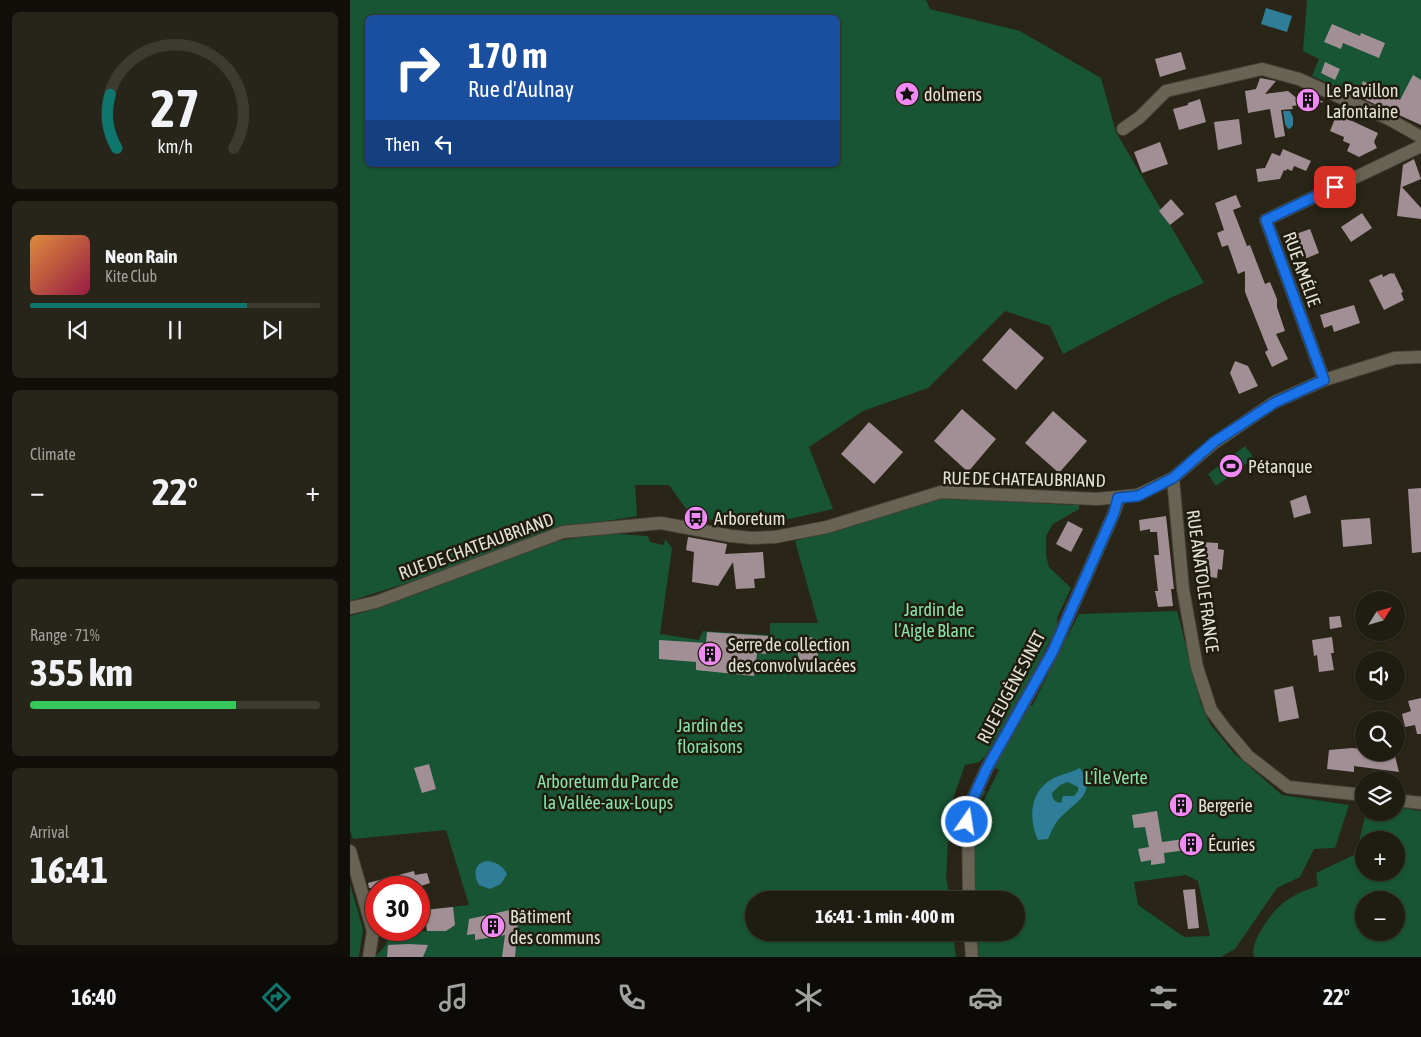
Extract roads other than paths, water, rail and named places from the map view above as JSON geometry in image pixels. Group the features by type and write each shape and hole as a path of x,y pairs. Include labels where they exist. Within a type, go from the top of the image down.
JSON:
{"street":[{"path":"1124,129 1140,117 1166,91 1262,69 1299,78 1387,118 1421,137"},
{"name":"RUE AMÉLIE","path":"1324,380 1266,220 1421,146"},
{"name":"RUE DE CHATEAUBRIAND","path":"350,608 376,602 563,532 661,524 732,536 752,538 775,537 820,529 941,492 1097,499 1138,496 1173,478 1214,442 1274,403 1324,380 1395,358 1421,357"},
{"name":"RUE ANATOLE FRANCE","path":"1173,478 1183,589 1197,667 1211,710 1248,756 1288,787 1355,794"},
{"name":"RUE EUGÈNE SINET","path":"969,891 968,809 987,768 1053,651 1114,513 1118,498"},
{"path":"1405,801 1421,803"},
{"path":"350,851 373,931 369,957"},
{"path":"971,941 972,957"}],"water":[{"path":"1266,8 1292,16 1287,32 1261,24"},
{"path":"1283,111 1290,111 1293,117 1291,128 1288,129 1285,124"},
{"path":"1080,768 1087,784 1086,790 1079,800 1057,821 1048,839 1038,840 1032,813 1033,805 1040,790 1054,778","holes":["1068,782 1078,787 1078,791 1074,796 1063,796 1061,803 1053,799 1052,793 1060,785"]},
{"path":"486,861 498,864 507,874 501,884 490,889 479,885 475,874 477,867"}],"place":[{"name":"dolmens","path":"907,94"},
{"name":"Le Pavillon Lafontaine","path":"1308,100"},
{"name":"Pétanque","path":"1231,466"},
{"name":"Arboretum","path":"696,518"},
{"name":"Serre de collection des convolvulacées","path":"710,654"},
{"name":"Bergerie","path":"1181,805"},
{"name":"Écuries","path":"1191,844"},
{"name":"Bâtiment des communs","path":"493,926"}],"park label":[{"name":"Jardin de l’Aigle Blanc","path":"934,619"},
{"name":"Jardin des floraisons","path":"710,735"},
{"name":"L'Île Verte","path":"1116,777"},
{"name":"Arboretum du Parc de la Vallée-aux-Loups","path":"608,791"}]}
